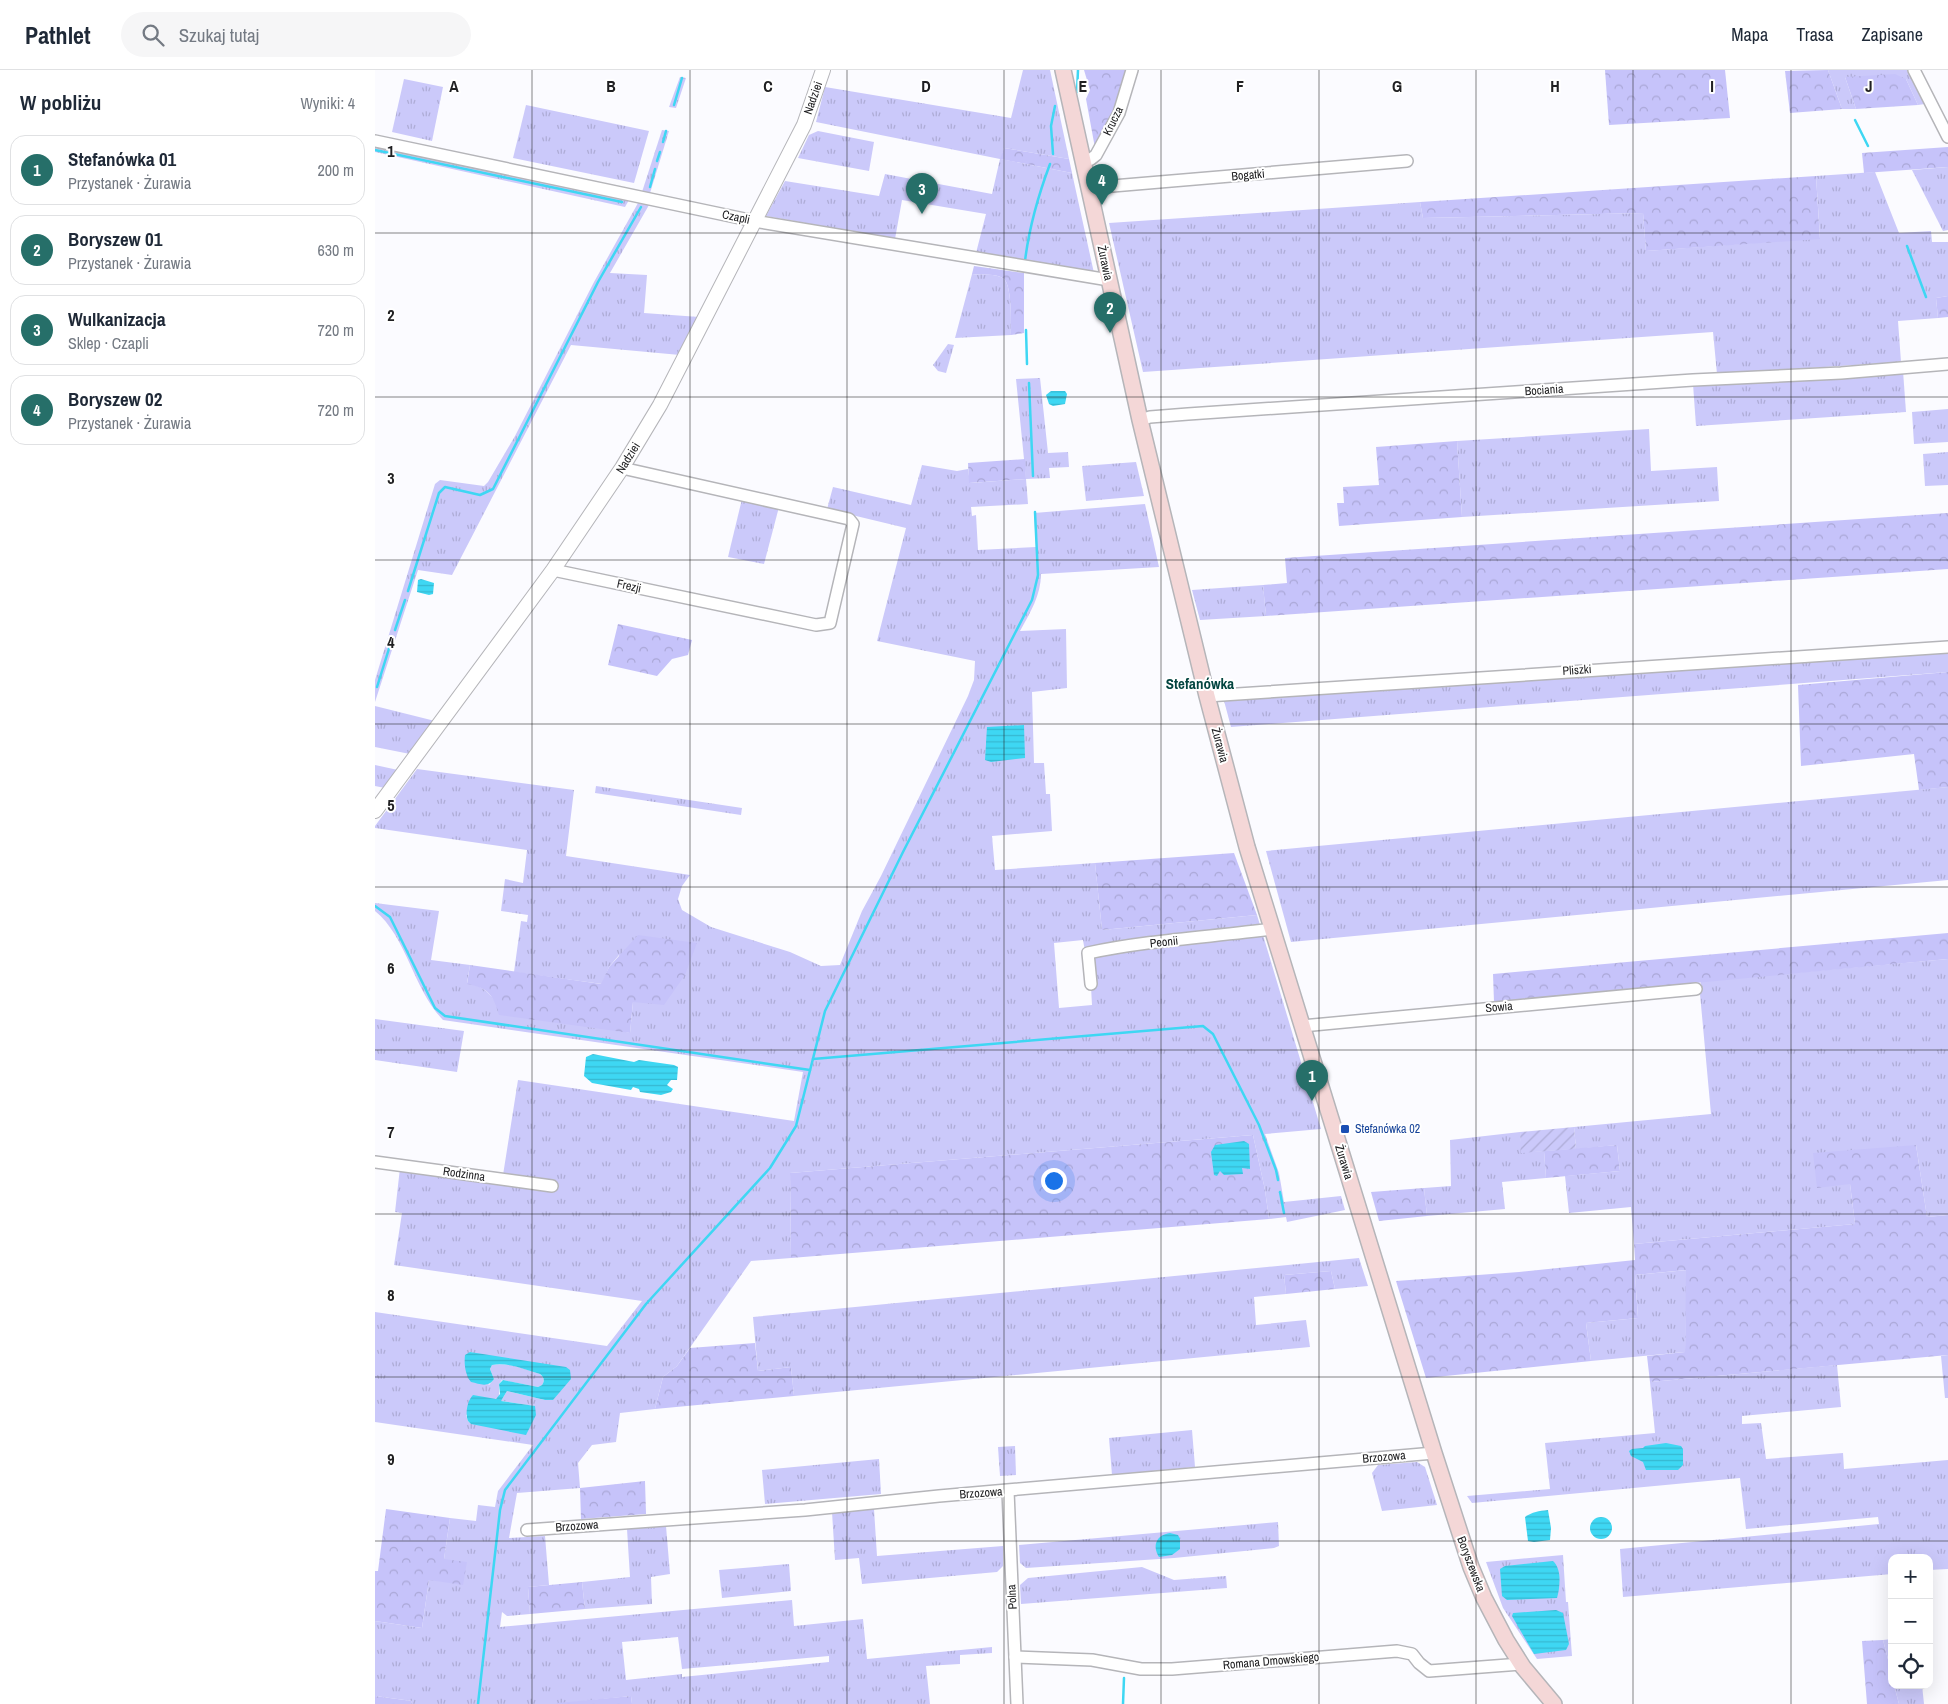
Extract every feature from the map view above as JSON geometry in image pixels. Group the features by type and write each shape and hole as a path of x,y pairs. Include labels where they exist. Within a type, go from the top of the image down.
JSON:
{"main road":[{"name":"Żurawia","path":"1063,70 1089,188 1104,279 1207,696 1247,847 1420,1408"},
{"name":"Boryszewska","path":"1420,1408 1471,1567 1494,1618 1521,1664 1554,1704"}],"street":[{"name":"Nadziei","path":"377,804 553,570 622,468 660,405 804,124 823,70"},
{"name":"Krucza","path":"1083,162 1091,160 1096,155 1119,113 1132,70"},
{"path":"1914,70 1948,137"},
{"name":"Czapli","path":"375,141 754,220 1104,279"},
{"name":"Bogatki","path":"1089,188 1407,161"},
{"name":"Bociania","path":"1140,420 1150,417 1188,414 1685,381 1841,373 1948,364"},
{"name":"Frezji","path":"553,570 816,625 830,623 853,524 852,521 842,516 622,468"},
{"name":"Pliszki","path":"1207,696 1948,646"},
{"name":"Peonii","path":"1091,984 1088,953 1272,929"},
{"name":"Sowia","path":"1302,1026 1696,988"},
{"name":"Rodzinna","path":"375,1162 552,1186"},
{"name":"Brzozowa","path":"527,1530 805,1510 939,1496 1434,1453"},
{"name":"Polna","path":"1008,1491 1017,1704"},
{"name":"Romana Dmowskiego","path":"1015,1657 1086,1660 1141,1669 1172,1669 1397,1651 1412,1654 1429,1671 1521,1664"}],"green space":[{"path":"1023,70 1050,70 1069,159 1004,148 1001,159 1072,173 1094,273 976,253 986,214 902,200 895,239 766,216 785,181 879,196 885,174 992,194 1000,159 816,122 825,87 1011,118"},
{"path":"1084,70 1130,70 1114,114 1095,148 1086,99 1090,90"},
{"path":"1605,70 1725,70 1730,118 1609,125"},
{"path":"1828,70 1907,70 1925,104 1918,105 1906,79 1845,77 1856,109 1842,109"},
{"path":"1828,70 1842,109 1790,113 1785,71"},
{"path":"1895,74 1906,79 1918,105 1856,109 1845,77"},
{"path":"680,77 686,78 676,108 669,107"},
{"path":"404,79 443,87 432,141 392,132"},
{"path":"526,105 649,131 634,183 513,158"},
{"path":"662,130 669,131 650,193 642,192"},
{"path":"818,131 874,142 869,171 798,158 809,135"},
{"path":"1948,147 1948,167 1864,173 1862,153"},
{"path":"375,148 629,200 625,207 375,152"},
{"path":"1004,148 1069,159 1072,173 1000,159"},
{"path":"1948,167 1948,230 1943,231 1912,170"},
{"path":"1875,172 1899,233 1931,231 1932,242 1948,242 1948,296 1936,298 1938,318 1898,321 1901,362 1717,374 1713,332 1143,372 1109,223 1420,202 1423,218 1643,213 1646,251 1820,238 1816,176"},
{"path":"1816,176 1820,239 1646,251 1643,213 1423,218 1420,202"},
{"path":"638,203 649,205 610,273 647,275 644,313 699,317 680,355 571,345 452,575 418,570 375,702 375,680 435,484 440,480 484,486 488,482 515,436 594,282"},
{"path":"974,266 1024,273 1024,333 1011,335 1010,297 1007,283 1001,277 972,274"},
{"path":"972,274 1001,277 1007,283 1011,305 1011,335 955,338"},
{"path":"1948,296 1948,317 1938,318 1936,298"},
{"path":"948,344 954,345 946,373 938,371 933,365"},
{"path":"1903,371 1906,412 1696,426 1693,384"},
{"path":"1040,378 1048,453 1068,452 1069,467 1049,468 1050,478 1026,479 1016,379"},
{"path":"1948,409 1948,442 1914,444 1912,412"},
{"path":"1649,429 1651,471 1717,467 1719,501 1462,517 1457,441"},
{"path":"1457,441 1462,517 1339,526 1337,503 1344,503 1343,487 1379,485 1376,447"},
{"path":"1948,452 1948,485 1925,486 1923,454"},
{"path":"1025,459 1026,479 969,483 968,463"},
{"path":"1136,462 1144,496 1086,501 1082,466"},
{"path":"922,465 957,471 968,469 970,483 1026,479 1028,504 971,507 972,516 976,515 978,550 1036,547 1034,513 1145,504 1159,567 1041,574 1037,597 1020,631 1066,629 1067,688 1032,692 1034,763 1044,763 1046,794 1050,794 1052,831 992,836 995,870 1095,863 1102,930 1257,915 1321,1129 1265,1134 1279,1173 1284,1202 1341,1196 1345,1210 1287,1222 1286,1217 1269,1219 1253,1135 790,1173 791,1258 751,1261 677,1366 663,1377 655,1409 620,1413 616,1442 592,1445 578,1463 580,1488 517,1493 509,1538 545,1536 549,1585 528,1587 530,1614 507,1616 502,1612 500,1627 792,1600 794,1626 863,1619 867,1659 992,1647 992,1653 960,1655 960,1664 926,1666 930,1704 632,1704 631,1696 556,1704 411,1704 412,1701 375,1696 375,1621 422,1628 429,1580 444,1559 450,1518 476,1521 478,1505 495,1507 498,1491 533,1445 375,1422 375,1312 607,1346 642,1301 394,1265 402,1213 395,1212 400,1168 503,1175 518,1080 794,1121 803,1072 443,1020 424,994 395,935 375,911 375,903 439,911 431,960 470,965 467,983 483,989 495,1001 630,1033 633,1002 619,955 609,967 602,984 514,972 521,921 527,922 528,915 501,911 505,879 523,883 527,850 375,828 375,826 417,769 574,790 566,856 690,875 682,886 678,899 682,910 711,927 790,952 821,966 840,965 862,911 881,876 968,696 974,680 975,661 877,641 906,528 827,509 833,487 911,505","holes":["1083,940 1092,1005 1059,1008 1054,943","470,1352 571,1379 545,1400 507,1391 501,1401 534,1406 471,1424 466,1415 499,1397 499,1384 502,1380 538,1387 542,1385 544,1380 540,1374 516,1366 498,1364 492,1365 490,1369 494,1379 489,1385","678,1637 682,1669 829,1656 829,1662 682,1677 682,1674 626,1680 622,1642"]},
{"path":"742,499 779,507 764,564 728,557"},
{"path":"1948,513 1948,569 1266,616 1263,585 1287,583 1285,558"},
{"path":"1263,585 1266,616 1200,620 1192,590"},
{"path":"618,624 692,640 688,655 672,659 657,676 608,665"},
{"path":"1948,649 1948,672 1231,727 1223,697"},
{"path":"1948,672 1948,787 1919,790 1914,754 1801,766 1798,685"},
{"path":"375,706 435,721 410,754 375,747"},
{"path":"375,765 398,770 385,788 375,786"},
{"path":"596,786 742,808 741,815 595,793"},
{"path":"1948,787 1948,880 1291,942 1266,851"},
{"path":"1234,853 1257,915 1102,930 1095,863"},
{"path":"1948,933 1948,959 1494,1002 1493,974"},
{"path":"638,935 697,943 685,975 664,1005 633,1002 630,1033 499,1015 495,1002 485,990 467,984 470,965 601,984 609,967"},
{"path":"1948,959 1948,1215 1927,1217 1916,1145 1850,1184 1855,1224 1634,1244 1631,1207 1569,1213 1565,1176 1620,1171 1617,1145 1576,1149 1574,1127 1711,1114 1700,994 1701,981"},
{"path":"375,1019 464,1031 457,1072 375,1060"},
{"path":"1574,1127 1576,1149 1521,1153 1520,1132"},
{"path":"1520,1132 1522,1152 1544,1151 1546,1178 1502,1182 1505,1209 1427,1216 1424,1188 1451,1186 1450,1140"},
{"path":"1253,1135 1269,1219 791,1258 790,1173"},
{"path":"1617,1145 1620,1171 1546,1178 1544,1151"},
{"path":"1916,1145 1927,1217 1948,1215 1948,1355 1650,1382 1647,1356 1685,1352 1686,1270 1635,1275 1638,1318 1586,1323 1591,1361 1426,1378 1396,1281 1519,1272 1635,1260 1634,1244 1855,1224 1850,1184 1817,1188 1813,1153"},
{"path":"1424,1188 1427,1216 1379,1221 1371,1192"},
{"path":"1359,1258 1368,1286 1335,1289 1331,1271 1284,1275 1286,1294 1254,1297 1256,1325 1306,1320 1310,1347 794,1396 791,1367 758,1371 753,1317"},
{"path":"1687,1270 1685,1352 1591,1361 1586,1323 1638,1318 1635,1275"},
{"path":"1331,1271 1335,1289 1286,1294 1284,1275"},
{"path":"755,1343 758,1371 791,1367 794,1396 655,1409 663,1377 677,1366 690,1348"},
{"path":"1948,1355 1948,1398 1945,1398 1941,1356"},
{"path":"1837,1365 1841,1407 1742,1416 1742,1424 1761,1423 1766,1459 1843,1453 1844,1469 1948,1460 1948,1569 1933,1570 1933,1554 1888,1554 1888,1574 1623,1597 1620,1549 1879,1524 1878,1517 1746,1529 1740,1478 1472,1503 1467,1496 1550,1489 1545,1443 1655,1433 1650,1382"},
{"path":"1192,1430 1195,1467 1112,1475 1109,1438"},
{"path":"1015,1446 1016,1475 1000,1476 998,1447"},
{"path":"879,1459 881,1494 765,1504 762,1470"},
{"path":"1417,1462 1425,1467 1437,1505 1382,1511 1372,1473 1378,1465"},
{"path":"645,1481 646,1514 581,1519 580,1488"},
{"path":"386,1509 450,1518 444,1559 467,1562 463,1585 429,1580 422,1628 375,1621 375,1571 378,1571"},
{"path":"874,1509 877,1556 1003,1546 1003,1566 997,1572 862,1584 859,1558 835,1560 832,1512"},
{"path":"1278,1522 1279,1546 1274,1548 1174,1558 1026,1568 1020,1563 1019,1545"},
{"path":"666,1526 670,1574 651,1577 652,1604 585,1609 582,1582 630,1577 627,1529"},
{"path":"1563,1555 1572,1656 1537,1659 1503,1608 1486,1562"},
{"path":"789,1564 791,1591 722,1598 719,1570"},
{"path":"1142,1567 1174,1580 1226,1576 1227,1588 1021,1604 1020,1585 1028,1578"},
{"path":"582,1582 585,1609 530,1614 528,1587"},
{"path":"1888,1639 1888,1659 1883,1640"},
{"path":"1883,1640 1888,1659 1888,1689 1895,1689 1899,1704 1867,1704 1862,1641"},
{"path":"1895,1689 1922,1689 1924,1704 1899,1704"},
{"path":"375,1696 412,1701 411,1704 375,1704"},
{"path":"631,1696 632,1704 556,1704 557,1703"}],"shaded area":[{"path":"1051,391 1065,391 1067,394 1065,404 1053,406 1049,404 1046,395"},
{"path":"421,579 434,583 433,594 417,592 418,580"},
{"path":"1024,725 1025,758 991,762 985,760 987,727"},
{"path":"593,1054 634,1062 639,1060 674,1065 678,1067 677,1080 671,1080 667,1085 673,1089 671,1092 661,1095 640,1092 639,1089 633,1087 631,1090 592,1083 584,1076 586,1057"},
{"path":"1244,1141 1249,1144 1250,1169 1242,1168 1243,1174 1224,1175 1220,1171 1217,1176 1214,1175 1211,1152 1215,1145"},
{"path":"470,1352 566,1367 570,1370 571,1379 553,1400 545,1400 507,1391 501,1401 535,1406 536,1415 526,1435 471,1424 467,1418 467,1411 469,1401 473,1395 496,1399 500,1394 499,1384 503,1380 538,1387 544,1381 540,1374 516,1366 498,1364 492,1365 490,1369 494,1379 489,1384 484,1385 471,1382 466,1372 465,1362 465,1355"},
{"path":"1666,1443 1681,1446 1683,1449 1683,1465 1678,1470 1646,1470 1643,1462 1631,1456 1629,1451 1645,1446"},
{"path":"1548,1510 1551,1528 1550,1540 1528,1541 1525,1517 1536,1512"},
{"path":"1601,1517 1611,1524 1612,1528 1605,1538 1601,1539 1591,1532 1590,1528 1597,1518"},
{"path":"1170,1533 1178,1535 1180,1549 1172,1555 1159,1557 1156,1549 1157,1542 1161,1536"},
{"path":"1553,1561 1559,1573 1557,1598 1507,1600 1502,1596 1500,1569 1505,1566"},
{"path":"1556,1610 1563,1613 1569,1644 1566,1650 1534,1654 1512,1616 1513,1613"}],"waterway":[{"path":"1077,92 1078,70"},
{"path":"674,105 682,78"},
{"path":"1053,154 1051,126 1055,106"},
{"path":"1855,120 1868,146"},
{"path":"663,142 666,131"},
{"path":"375,150 622,202"},
{"path":"657,161 660,152"},
{"path":"1025,261 1035,212 1050,164"},
{"path":"650,187 655,169"},
{"path":"408,591 439,493 445,487 480,495 493,489 598,282 641,207"},
{"path":"1907,246 1926,297"},
{"path":"1026,330 1027,364"},
{"path":"1029,383 1033,476"},
{"path":"478,1704 500,1510 505,1490 646,1304 770,1168 796,1126 825,1011 903,852 1032,600 1038,575 1035,512"},
{"path":"395,630 405,600"},
{"path":"377,687 392,639"},
{"path":"375,906 390,917 435,1008 445,1016 810,1070"},
{"path":"813,1059 1203,1026 1213,1034 1259,1125 1278,1180"},
{"path":"1280,1192 1284,1213"},
{"path":"1123,1704 1124,1678"}],"place":[{"name":"Boryszew 02","path":"1102,205"},
{"name":"Wulkanizacja","path":"922,214"},
{"name":"Boryszew 01","path":"1110,333"},
{"name":"Stefanówka 01","path":"1312,1101"},
{"name":"Stefanówka 02","path":"1345,1129"}],"district":[{"name":"Stefanówka","path":"1200,683"}]}
